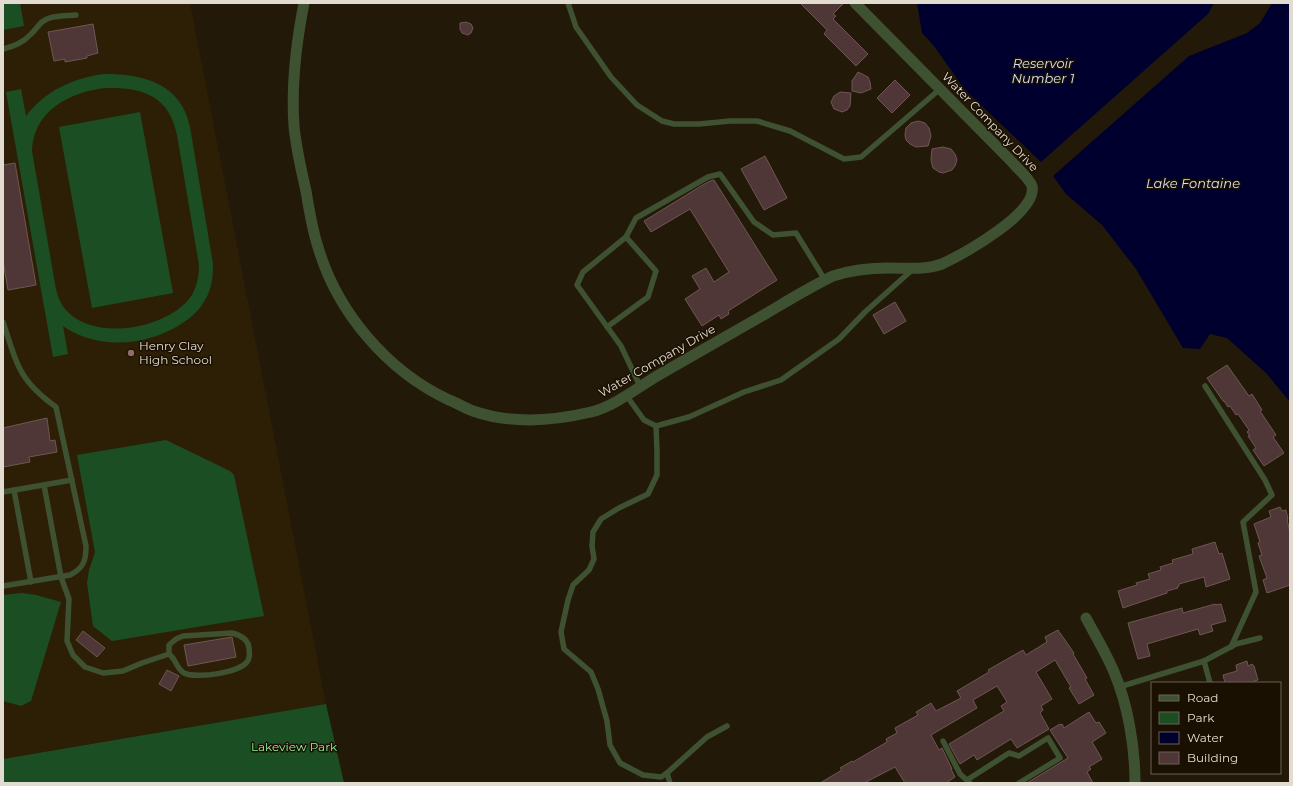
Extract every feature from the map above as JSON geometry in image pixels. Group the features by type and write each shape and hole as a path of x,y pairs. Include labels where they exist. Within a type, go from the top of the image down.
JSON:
{"street":[{"name":"Water Company Drive","path":"304,3 294,63 293,104 297,148 318,247 328,275 343,304 361,330 385,355 417,382 437,394 473,411 495,416 530,419 570,416 603,408 825,280 842,273 859,270 913,268 942,264 997,231 1010,222 1023,209 1028,202 1032,191 1032,186 1029,181 855,3"},
{"path":"1086,618 1106,654 1119,687 1130,726 1138,783"}],"lane":[{"path":"568,3 576,28 611,77 637,105 662,121 674,124 730,121 757,122 790,131 844,158 861,157 940,89"},
{"path":"3,48 14,46 22,42 42,22 51,17 76,15"},
{"path":"640,386 621,346 577,285 582,272 626,237 636,218 708,177 720,174 754,222 773,235 796,233 825,280"},
{"path":"607,327 648,296 656,271 626,237"},
{"path":"626,395 644,420 656,426 689,417 744,392 781,380 839,339 865,312 913,268"},
{"path":"3,322 20,369 41,396 56,407 86,546 86,555 83,565 78,571 70,575 3,586"},
{"path":"1205,386 1265,480 1272,495 1243,522 1256,592 1232,647"},
{"path":"656,426 657,475 648,494 619,508 601,519 593,532 592,546 594,559 589,570 573,585 568,600 561,632 564,649 591,672 598,689 607,721 610,745 620,763 643,775 661,777 707,737 727,726"},
{"path":"3,492 72,480"},
{"path":"44,485 61,577 69,599 67,641 73,655 85,667 103,672 123,671 169,654"},
{"path":"14,490 31,582"},
{"path":"232,633 240,634 248,644 249,658 246,663 234,670 225,673 199,675 182,672 176,665 173,656 169,654 169,645 176,639 183,636 232,633"},
{"path":"1119,687 1204,662 1236,644 1260,638"},
{"path":"1204,662 1210,682"},
{"path":"942,741 960,774 968,782 1009,753 1018,756 1048,738 1060,758 1019,783"},
{"path":"667,773 670,783"}],"shaded area":[{"name":"Henry Clay High School","path":"3,3 190,3 326,704 3,759"}],"green space":[{"path":"3,3 20,3 24,26 3,30"},
{"path":"119,74 146,79 169,91 178,100 185,112 190,127 213,264 211,287 199,309 187,320 170,330 140,340 108,342 77,334 63,326 68,354 53,357 6,92 21,89 26,116 42,99 60,87 71,82 93,76","holes":["118,88 131,89 152,96 168,111 173,121 177,135 199,265 199,273 192,295 182,306 168,316 152,323 116,329 99,327 83,322 70,314 64,308 60,300 55,284 32,151 34,137 39,125 46,115 56,106 67,99 92,90"]},
{"path":"140,112 173,293 92,308 59,127"},
{"path":"166,440 230,471 234,475 264,616 112,641 93,626 87,583 89,570 95,552 77,455"},
{"path":"22,593 61,602 31,701 21,706 3,701 3,595"},
{"name":"Lakeview Park","path":"326,704 344,783 3,783 3,759"}],"water":[{"name":"Reservoir Number 1","path":"917,3 1214,3 1208,14 1041,162 965,90 934,46 922,33"},
{"name":"Lake Fontaine","path":"1272,3 1290,3 1290,402 1266,373 1227,338 1210,334 1200,349 1183,348 1136,269 1102,225 1066,194 1053,176 1189,56 1247,33 1260,23"}],"building":[{"path":"800,3 844,3 833,14 836,16 833,19 868,54 856,66 824,34 827,30"},
{"path":"466,22 471,24 473,28 471,33 468,35 462,33 460,29 460,23"},
{"path":"93,24 98,53 87,56 87,58 65,62 65,59 54,61 48,32"},
{"path":"858,72 868,77 871,89 861,93 852,91 852,81"},
{"path":"895,80 910,95 892,113 877,98"},
{"path":"840,92 851,93 850,106 847,110 842,112 834,109 831,102 834,96"},
{"path":"918,121 925,123 929,128 931,136 928,146 916,147 906,140 906,128 911,123"},
{"path":"943,147 951,149 957,160 952,170 943,173 933,168 931,160 932,149"},
{"path":"765,156 787,198 764,210 741,169"},
{"path":"15,163 36,285 8,290 3,261 3,165"},
{"path":"714,180 777,280 728,311 729,314 721,319 719,315 702,326 685,299 700,289 692,276 706,268 714,282 729,272 690,209 651,232 644,221 701,186"},
{"path":"895,302 906,321 884,334 873,315"},
{"path":"1227,365 1249,396 1252,394 1262,410 1260,411 1276,435 1273,437 1284,453 1264,466 1253,450 1256,448 1248,436 1250,436 1247,432 1249,430 1238,414 1236,415 1230,406 1228,407 1223,401 1207,378"},
{"path":"47,418 50,441 55,440 57,452 29,457 30,462 3,467 3,428"},
{"path":"1280,507 1282,511 1286,510 1290,533 1290,585 1267,593 1263,580 1267,578 1259,556 1262,555 1258,543 1260,542 1254,524 1271,517 1269,511"},
{"path":"1215,542 1219,554 1222,553 1230,579 1206,587 1204,577 1179,584 1177,587 1178,588 1167,591 1167,593 1123,608 1118,591 1150,579 1148,574 1161,570 1160,567 1173,563 1172,560 1193,554 1192,549"},
{"path":"1215,604 1221,604 1226,621 1211,625 1213,631 1200,635 1198,629 1147,644 1150,656 1138,659 1128,623 1182,608 1183,613"},
{"path":"1058,630 1074,653 1073,654 1087,678 1085,679 1094,695 1079,704 1055,660 1036,672 1052,699 1041,706 1043,710 1040,713 1049,729 1017,748 1011,739 977,760 974,755 960,764 949,744 1004,711 1001,706 1007,702 997,686 973,700 977,708 931,735 939,750 942,748 955,777 946,783 905,783 895,767 864,783 820,783 842,770 840,768 887,742 886,739 897,733 895,728 918,715 916,712 931,703 936,711 961,698 957,691 989,672 988,670 1023,650 1026,655 1047,642 1045,637"},
{"path":"83,631 105,648 97,657 76,640"},
{"path":"232,637 236,657 188,666 184,645"},
{"path":"1247,661 1248,666 1252,664 1258,680 1254,682 1225,682 1223,675 1237,671 1236,665"},
{"path":"167,670 179,676 171,691 159,684"},
{"path":"1089,712 1096,723 1099,722 1106,733 1092,742 1102,759 1089,767 1091,769 1087,772 1093,783 1027,783 1068,758 1050,730 1060,724 1062,724 1064,728"}],"place":[{"name":"Henry Clay High School","path":"131,353"}]}
